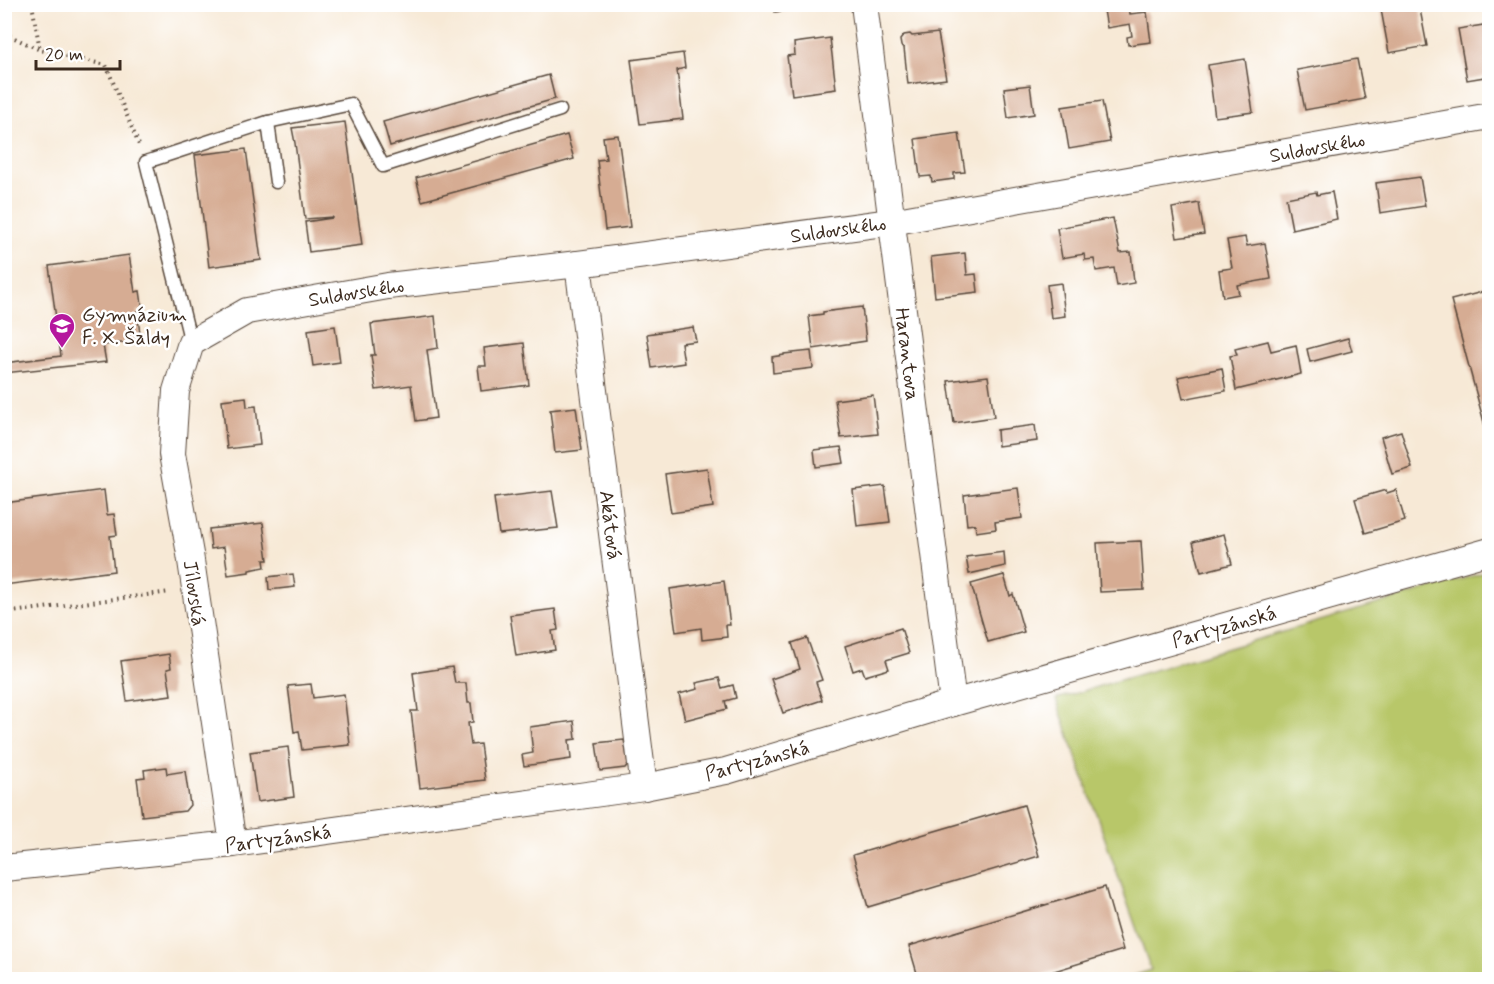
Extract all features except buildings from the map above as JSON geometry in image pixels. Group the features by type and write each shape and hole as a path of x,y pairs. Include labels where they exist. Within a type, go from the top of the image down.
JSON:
{"street":[{"name":"Harantova","path":"864,4 953,703"},
{"name":"Suldovského","path":"191,343 247,310 388,286 578,264 891,222 1490,116"},
{"name":"Akátová","path":"578,264 644,787"},
{"name":"Jílovská","path":"191,343 176,391 172,454 190,554 233,844"},
{"name":"Partyzánská","path":"4,868 233,844 644,787 726,771 953,703 1490,551"}],"lane":[{"path":"191,343 146,162 268,122 351,104 383,166 561,110"},
{"path":"268,122 276,182"}],"path":[{"path":"32,4 40,50"},
{"path":"4,33 40,50 106,65 146,162"},
{"path":"4,613 194,589"}],"green space":[{"path":"1489,571 1489,979 1125,979 1151,970 1056,699"}],"place":[{"name":"Gymnázium F. X. Šaldy","path":"62,349"}]}
